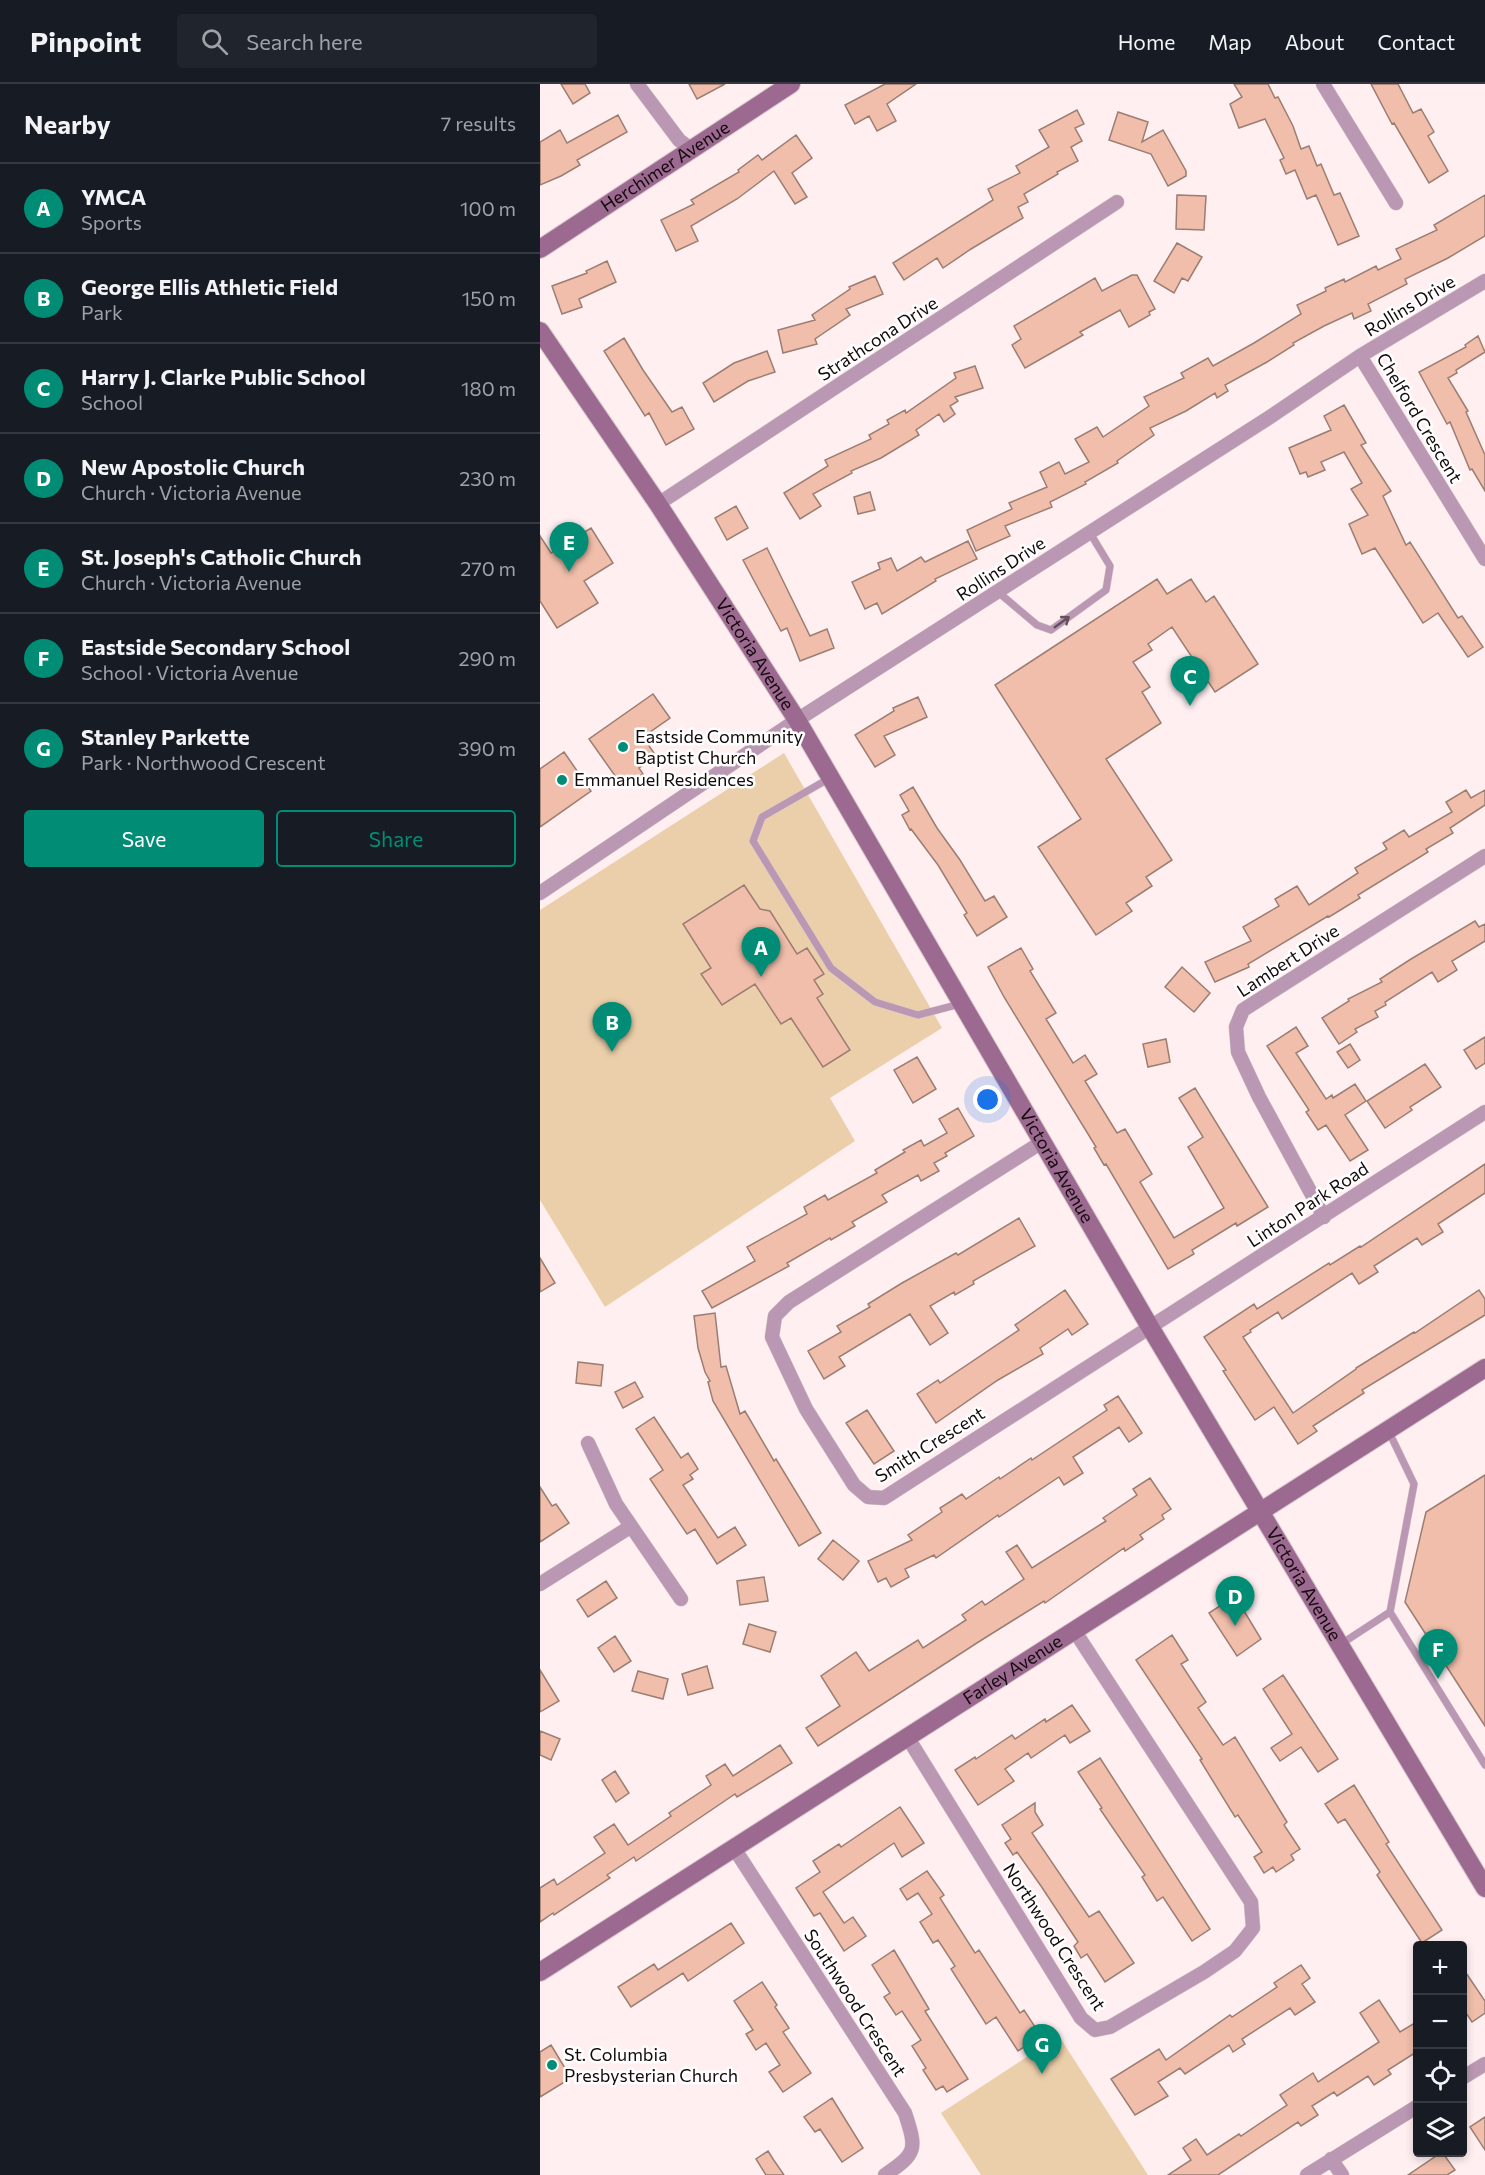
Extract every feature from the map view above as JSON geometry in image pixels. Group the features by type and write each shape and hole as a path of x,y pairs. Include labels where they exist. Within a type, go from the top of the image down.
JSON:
{"street":[{"path":"637,84 680,140 692,150"},
{"name":"Herchimer Avenue","path":"540,249 791,84"},
{"path":"1323,84 1396,203"},
{"name":"Strathcona Drive","path":"658,504 1117,202"},
{"name":"Rollins Drive","path":"540,893 797,720 1090,533 1360,356 1485,281"},
{"name":"Victoria Avenue","path":"540,331 658,504 797,720 1150,1327 1484,1882"},
{"name":"Chelford Crescent","path":"1360,356 1485,559"},
{"name":"Lambert Drive","path":"1324,1217 1259,1097 1238,1052 1236,1027 1243,1010 1485,856"},
{"name":"Linton Park Road","path":"1150,1327 1485,1112"},
{"name":"Smith Crescent","path":"1042,1142 789,1302 775,1316 772,1337 806,1409 854,1485 868,1497 884,1498 1150,1327"},
{"name":"Farley Avenue","path":"540,1972 1485,1368"},
{"path":"588,1443 616,1504 681,1599"},
{"path":"540,1584 630,1527"},
{"name":"Northwood Crescent","path":"908,1738 1081,2018 1095,2030 1110,2027 1204,1972 1235,1951 1253,1928 1251,1902 1074,1630"},
{"name":"Southwood Crescent","path":"734,1848 905,2113 914,2140 909,2157 885,2175"},
{"path":"1467,2075 1485,2064"},
{"path":"1307,2175 1413,2109"},
{"path":"1331,2159 1342,2175"}],"lane":[{"path":"998,592 1037,624 1050,630 1106,590 1110,566 1090,533"},
{"path":"830,778 762,817 753,841 831,968 875,1002 918,1014 963,1003"},
{"path":"1388,1430 1413,1484 1390,1612 1485,1765"},
{"path":"1340,1645 1390,1612"}],"shaded area":[{"path":"784,753 942,1028 830,1098 855,1141 605,1307 540,1200 540,910"},
{"path":"1059,2036 1148,2175 981,2175 941,2113"}],"building":[{"path":"561,84 585,84 590,93 573,104"},
{"path":"689,84 725,84 697,99"},
{"path":"885,84 916,84 887,104 896,121 877,131 869,116 855,124 845,105"},
{"path":"1234,84 1268,84 1275,98 1278,97 1293,126 1301,149 1309,146 1317,166 1321,164 1334,195 1340,193 1359,236 1338,245 1316,195 1307,199 1295,170 1286,174 1280,160 1284,158 1265,119 1239,128 1230,104 1242,97"},
{"path":"1371,84 1398,84 1413,113 1421,109 1434,132 1428,136 1448,171 1429,183 1394,123 1392,124"},
{"path":"1077,110 1084,124 1075,128 1082,141 1071,147 1078,161 1024,194 1028,202 1018,207 1023,218 943,268 937,258 904,280 893,263 993,200 988,189 1020,173 1016,166 1049,147 1039,130"},
{"path":"1118,112 1148,122 1142,142 1163,130 1186,171 1186,176 1168,186 1151,154 1109,140"},
{"path":"618,115 627,132 577,160 580,165 540,185 540,142 560,130 567,143"},
{"path":"796,135 812,158 792,173 807,197 795,204 774,171 737,199 691,226 698,241 676,251 661,220 694,204 691,200 739,172 738,170 758,155 762,160"},
{"path":"1177,195 1206,196 1204,230 1176,229"},
{"path":"1485,195 1485,236 1448,258 1405,279 1407,284 1368,304 1371,311 1354,319 1352,313 1324,326 1225,385 1228,391 1217,398 1215,393 1186,411 1150,428 1154,435 1117,461 1118,463 1085,482 1086,484 1050,502 1052,507 1005,526 1010,536 976,551 967,530 1012,509 1009,503 1047,487 1040,472 1059,462 1065,474 1089,462 1075,439 1097,427 1103,437 1149,406 1144,397 1184,378 1181,373 1208,358 1213,366 1254,343 1301,314 1297,305 1326,291 1325,288 1344,279 1345,282 1376,266 1378,270 1401,259 1396,249 1437,230 1434,225"},
{"path":"1177,243 1202,257 1188,281 1182,278 1174,293 1154,281"},
{"path":"607,261 616,282 579,299 582,307 562,314 552,286 587,273 586,271"},
{"path":"1132,275 1137,275 1155,309 1149,312 1150,315 1129,327 1120,310 1080,332 1083,335 1025,368 1012,345 1021,339 1014,326 1095,278 1102,291"},
{"path":"875,276 883,294 846,309 850,315 815,339 817,344 783,353 778,330 815,320 812,315 850,289 849,287"},
{"path":"1478,336 1485,352 1456,370 1457,373 1448,378 1468,411 1466,412 1485,455 1485,491 1472,469 1470,470 1450,422 1447,424 1419,372 1466,347 1465,345"},
{"path":"624,338 672,412 682,407 694,429 666,445 649,413 645,416 604,351"},
{"path":"767,351 775,372 748,381 714,402 703,383 734,363"},
{"path":"975,366 983,388 955,397 958,401 950,406 955,414 944,422 939,414 916,430 919,435 813,494 821,506 800,519 784,493 828,466 825,460 871,439 869,435 889,424 887,420 905,410 906,413 956,378 954,373"},
{"path":"1344,405 1366,443 1361,445 1391,491 1383,496 1406,545 1410,542 1458,618 1462,616 1483,647 1468,657 1438,613 1423,623 1375,548 1362,554 1349,524 1368,515 1351,489 1362,483 1344,452 1321,462 1325,470 1308,477 1306,472 1300,474 1289,448 1331,430 1324,416"},
{"path":"870,492 875,510 858,514 854,497"},
{"path":"736,506 748,528 727,540 715,518"},
{"path":"591,528 613,563 584,581 598,603 557,628 540,601 540,536 551,553"},
{"path":"968,541 977,559 935,579 936,581 882,614 877,603 865,609 852,582 880,569 878,563 891,558 897,571 921,557 925,562"},
{"path":"767,548 810,636 827,629 834,648 800,661 787,628 781,631 743,560"},
{"path":"1157,579 1167,594 1191,579 1206,602 1214,596 1258,664 1215,692 1172,627 1148,644 1152,650 1133,662 1150,687 1142,692 1161,723 1106,759 1172,860 1146,877 1152,886 1126,903 1132,911 1096,935 1038,847 1081,819 995,685"},
{"name":"Eastside Community Baptist Church","path":"653,694 670,718 643,737 656,756 639,768 643,774 623,787 589,739"},
{"path":"918,697 927,717 884,736 895,755 875,767 855,735 894,711 893,708"},
{"name":"Emmanuel Residences","path":"564,752 591,791 540,827 540,769"},
{"path":"913,787 985,901 994,896 1007,917 977,936 964,915 967,913 938,865 910,830 902,815 909,811 900,795"},
{"path":"1466,790 1471,798 1485,790 1485,805 1450,828 1453,833 1426,849 1428,852 1358,895 1360,898 1248,964 1249,967 1215,982 1205,962 1251,941 1243,927 1279,906 1275,899 1297,886 1309,905 1358,873 1355,868 1387,849 1383,843 1404,830 1409,837 1452,812 1446,802"},
{"path":"744,885 760,909 770,911 797,954 807,948 824,974 814,980 823,994 817,998 850,1050 823,1067 791,1018 781,1024 755,984 722,1005 701,974 711,968 683,924"},
{"path":"1475,921 1479,927 1485,924 1485,941 1452,961 1457,970 1438,982 1432,972 1385,1002 1386,1005 1375,1011 1378,1017 1355,1029 1357,1032 1339,1044 1322,1018 1349,1001 1348,999 1382,982 1380,979 1411,959"},
{"path":"1021,948 1033,969 1030,971 1056,1013 1046,1019 1073,1063 1085,1055 1097,1074 1085,1081 1117,1133 1125,1129 1152,1174 1140,1182 1174,1238 1224,1208 1188,1147 1203,1137 1179,1098 1195,1088 1268,1207 1237,1226 1236,1223 1192,1250 1194,1254 1168,1269 988,967"},
{"path":"1182,967 1210,993 1194,1012 1165,987"},
{"path":"1296,1027 1308,1046 1296,1053 1326,1099 1332,1095 1333,1098 1355,1084 1366,1101 1345,1115 1368,1150 1350,1161 1326,1125 1318,1130 1306,1112 1309,1110 1267,1046"},
{"path":"1485,1037 1485,1063 1476,1069 1464,1050"},
{"path":"1166,1039 1170,1062 1148,1067 1143,1044"},
{"path":"1350,1044 1360,1060 1348,1068 1337,1052"},
{"path":"917,1057 936,1089 913,1103 894,1070"},
{"path":"1425,1064 1441,1087 1410,1107 1412,1110 1385,1128 1367,1101"},
{"path":"958,1108 974,1136 945,1153 947,1156 934,1163 939,1171 921,1181 918,1175 882,1195 887,1202 852,1222 855,1226 831,1240 830,1238 787,1263 789,1266 712,1308 702,1291 755,1261 747,1247 807,1214 804,1207 825,1195 828,1200 877,1173 875,1170 905,1152 903,1150 921,1140 924,1146 947,1133 939,1119"},
{"path":"1485,1164 1485,1193 1438,1224 1443,1232 1422,1245 1417,1238 1374,1266 1378,1272 1359,1284 1352,1273 1282,1319 1278,1312 1243,1337 1293,1413 1356,1368 1415,1333 1479,1290 1485,1299 1485,1315 1362,1390 1364,1393 1313,1426 1317,1431 1298,1444 1274,1407 1255,1420 1204,1337 1254,1304 1257,1309 1329,1263 1330,1265 1361,1247"},
{"path":"1019,1218 1035,1246 973,1281 974,1284 955,1295 954,1292 930,1306 948,1333 930,1345 910,1314 839,1357 845,1366 824,1379 808,1351 841,1332 837,1326 870,1307 868,1304 902,1283 956,1253 958,1255"},
{"path":"540,1258 555,1283 540,1292"},
{"path":"1065,1290 1088,1324 1072,1335 1068,1329 1040,1348 1043,1354 998,1380 936,1423 917,1394 938,1380 940,1383 1019,1330 1015,1325"},
{"path":"715,1313 721,1367 726,1366 740,1414 745,1411 774,1461 776,1459 821,1533 799,1546 713,1401 708,1382 710,1381 698,1348 694,1316"},
{"path":"578,1362 603,1365 601,1386 576,1383"},
{"path":"635,1382 643,1397 623,1408 615,1392"},
{"path":"1118,1396 1142,1433 1129,1442 1119,1427 1073,1457 1083,1473 1064,1485 1059,1477 999,1517 998,1515 936,1558 934,1555 905,1569 909,1577 891,1587 886,1578 878,1582 868,1561 912,1540 908,1535 942,1512 940,1508 962,1494 966,1499 1031,1458 1032,1460 1107,1410 1104,1405"},
{"path":"867,1410 894,1451 874,1464 846,1423"},
{"path":"654,1417 681,1458 688,1453 698,1469 690,1475 693,1479 683,1485 718,1538 735,1527 746,1545 717,1564 695,1529 687,1534 650,1479 663,1470 636,1429"},
{"path":"1485,1475 1485,1726 1405,1602 1426,1512"},
{"path":"1150,1478 1171,1509 1162,1515 1164,1519 1140,1535 1143,1539 1125,1551 1124,1548 1045,1603 1044,1601 980,1641 818,1746 806,1728 840,1706 821,1676 856,1652 869,1671 918,1640 923,1648 966,1620 962,1615 982,1601 985,1605 1024,1579 1006,1552 1017,1545 1032,1568 1106,1521 1103,1518 1137,1495 1133,1489"},
{"path":"540,1487 552,1506 556,1504 569,1523 540,1542"},
{"path":"833,1540 859,1561 843,1580 818,1559"},
{"path":"764,1577 768,1601 740,1605 737,1581"},
{"path":"606,1581 617,1598 588,1617 577,1600"},
{"path":"1235,1596 1261,1639 1237,1656 1209,1613"},
{"path":"749,1624 776,1632 770,1652 743,1644"},
{"path":"1172,1635 1188,1660 1181,1664 1206,1702 1198,1708 1223,1745 1235,1737 1287,1822 1284,1825 1300,1849 1291,1855 1294,1860 1276,1872 1273,1867 1264,1873 1254,1857 1262,1852 1238,1815 1235,1817 1200,1760 1202,1759 1136,1660"},
{"path":"615,1636 631,1661 614,1672 598,1648"},
{"path":"707,1666 713,1688 688,1695 682,1674"},
{"path":"540,1670 559,1701 540,1712"},
{"path":"638,1671 668,1679 663,1699 632,1691"},
{"path":"1283,1675 1338,1759 1318,1772 1301,1747 1280,1761 1271,1748 1292,1734 1263,1689"},
{"path":"1072,1705 1090,1731 1070,1743 1065,1735 1031,1758 1028,1753 1005,1769 1014,1781 978,1805 955,1770 1012,1735 1015,1739 1045,1719 1046,1722"},
{"path":"540,1731 560,1739 551,1760 540,1755"},
{"path":"780,1745 792,1763 737,1797 735,1794 636,1861 634,1857 607,1875 610,1878 540,1922 540,1888 554,1879 557,1885 605,1853 594,1837 614,1824 628,1845 671,1816 669,1813 711,1785 706,1776 725,1764 733,1776"},
{"path":"1100,1758 1210,1929 1192,1941 1163,1897 1157,1901 1142,1877 1145,1875 1078,1772"},
{"path":"615,1771 629,1793 616,1802 602,1780"},
{"path":"1354,1785 1389,1842 1386,1844 1442,1930 1425,1941 1421,1941 1377,1875 1380,1872 1345,1819 1338,1823 1325,1804"},
{"path":"1035,1803 1035,1812 1043,1825 1032,1833 1089,1917 1099,1911 1134,1963 1105,1982 1087,1954 1081,1958 1074,1946 1078,1942 1041,1886 1017,1852 1013,1855 1005,1843 1011,1839 1002,1825"},
{"path":"900,1807 924,1843 902,1857 894,1843 823,1892 844,1923 853,1917 866,1936 844,1951 820,1913 814,1916 796,1888 820,1872 813,1861 839,1844 841,1847"},
{"path":"927,1871 944,1895 940,1898 975,1953 979,1950 1020,2013 1024,2010 1041,2036 1018,2051 996,2017 986,2024 951,1969 955,1966 938,1940 933,1943 920,1922 932,1914 918,1893 907,1900 900,1889"},
{"path":"731,1923 744,1943 688,1981 683,1973 631,2007 618,1987 654,1964 658,1970"},
{"path":"894,1950 929,2009 925,2011 968,2079 947,2092 943,2086 936,2090 923,2070 926,2068 912,2046 921,2040 902,2011 896,2015 884,1997 890,1993 872,1965"},
{"path":"1301,1965 1310,1978 1302,1984 1315,2002 1295,2015 1290,2008 1242,2039 1245,2044 1233,2052 1229,2045 1185,2074 1180,2068 1158,2082 1168,2096 1135,2115 1111,2079 1159,2049 1166,2060 1230,2015 1232,2017 1277,1987 1274,1983"},
{"path":"1467,1974 1485,2001 1485,2013 1472,2022 1467,2014"},
{"path":"762,1982 789,2028 783,2032 811,2073 783,2092 769,2072 780,2065 766,2043 756,2050 746,2034 753,2030 734,2001"},
{"path":"1379,2000 1400,2032 1413,2024 1413,2054 1388,2070 1391,2074 1374,2085 1368,2076 1337,2096 1334,2092 1312,2106 1318,2115 1301,2126 1298,2122 1218,2175 1168,2175 1191,2160 1183,2148 1196,2139 1207,2155 1239,2134 1241,2136 1287,2105 1280,2095 1313,2073 1318,2082 1379,2042 1360,2013"},
{"name":"St. Columbia Presbysterian Church","path":"551,2045 571,2078 540,2097 540,2052"},
{"path":"832,2098 863,2148 842,2162 820,2129 815,2132 804,2117"},
{"path":"1485,2117 1485,2150 1470,2127"},
{"path":"768,2151 784,2175 766,2175 756,2159"},
{"path":"1435,2157 1446,2157 1455,2170 1447,2175 1408,2175"}],"place":[{"name":"St. Joseph's Catholic Church","path":"569,572"},
{"name":"Harry J. Clarke Public School","path":"1190,706"},
{"name":"Eastside Community Baptist Church","path":"623,747"},
{"name":"Emmanuel Residences","path":"562,780"},
{"name":"YMCA","path":"761,977"},
{"name":"George Ellis Athletic Field","path":"612,1052"},
{"name":"New Apostolic Church","path":"1235,1626"},
{"name":"Eastside Secondary School","path":"1438,1679"},
{"name":"St. Columbia Presbysterian Church","path":"552,2065"},
{"name":"Stanley Parkette","path":"1042,2074"}]}
